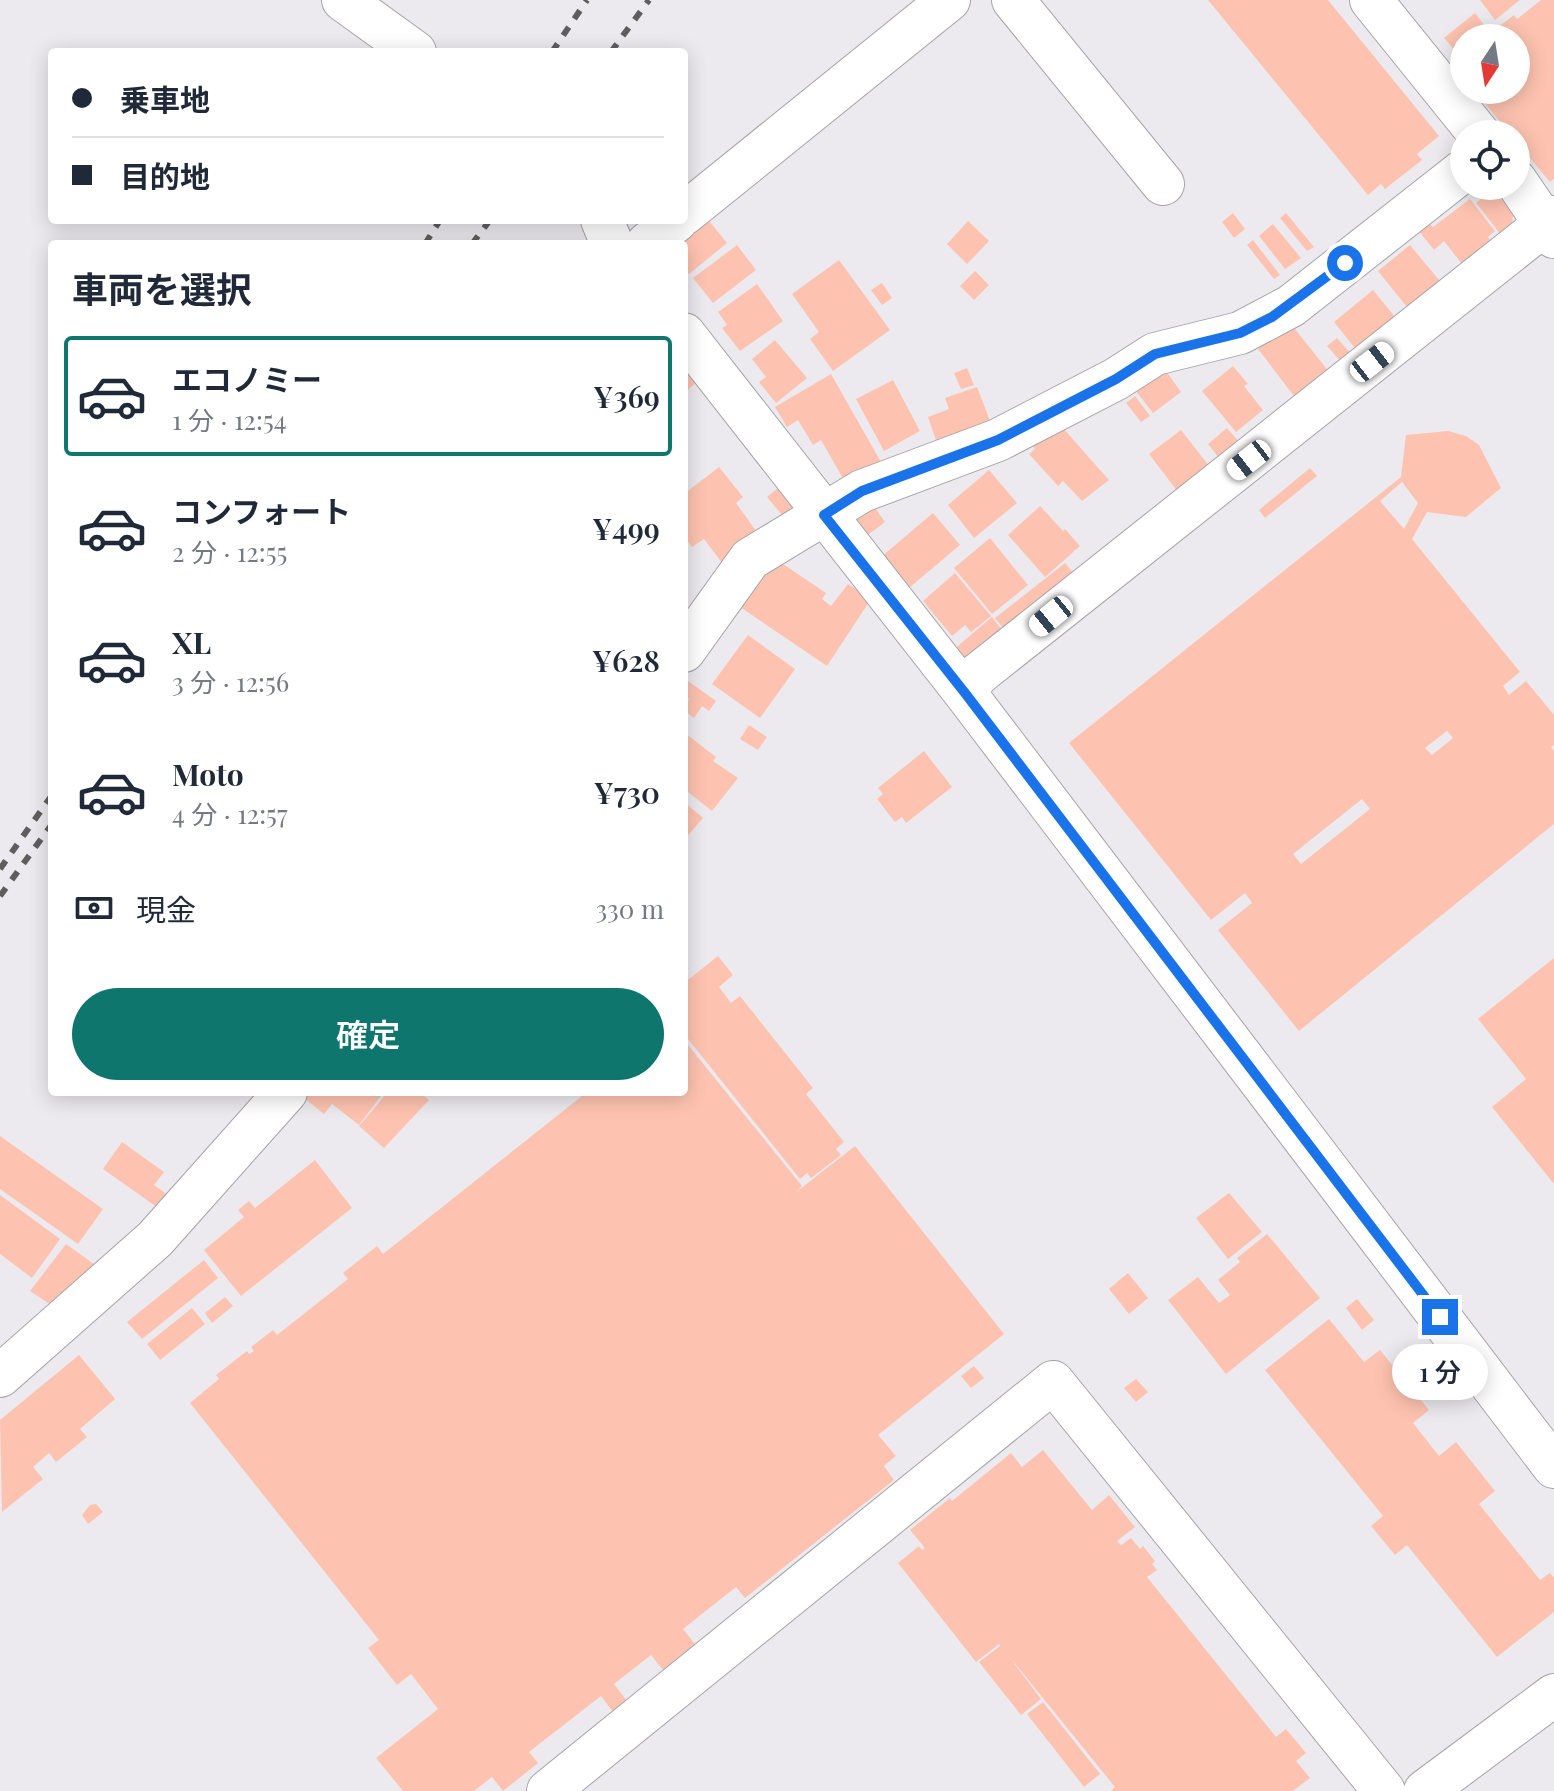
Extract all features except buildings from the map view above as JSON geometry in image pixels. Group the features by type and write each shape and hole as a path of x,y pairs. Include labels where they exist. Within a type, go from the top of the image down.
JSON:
{"street":[{"path":"343,0 409,48"},
{"path":"688,211 949,0"},
{"path":"1013,0 1163,184"},
{"path":"1371,0 1468,120"},
{"path":"688,645 750,559 862,491 998,440 1116,379 1155,354 1240,333 1272,317 1291,306 1450,181"},
{"path":"965,693 977,675 1551,226 1530,199"},
{"path":"652,240 672,224"},
{"path":"688,339 965,693 1554,1467"},
{"path":"0,1376 155,1239 282,1096"},
{"path":"548,1791 1053,1382 1384,1791"},
{"path":"1425,1791 1554,1695"}],"railway":[{"path":"555,48 587,0"},
{"path":"614,48 649,0"},
{"path":"428,240 438,224"},
{"path":"475,240 487,224"},
{"path":"0,869 48,801"},
{"path":"0,896 48,830"}],"route":[{"path":"1345,263 1291,306 1240,333 1155,354 1116,379 998,440 862,491 824,515 965,693 1440,1317"}]}
